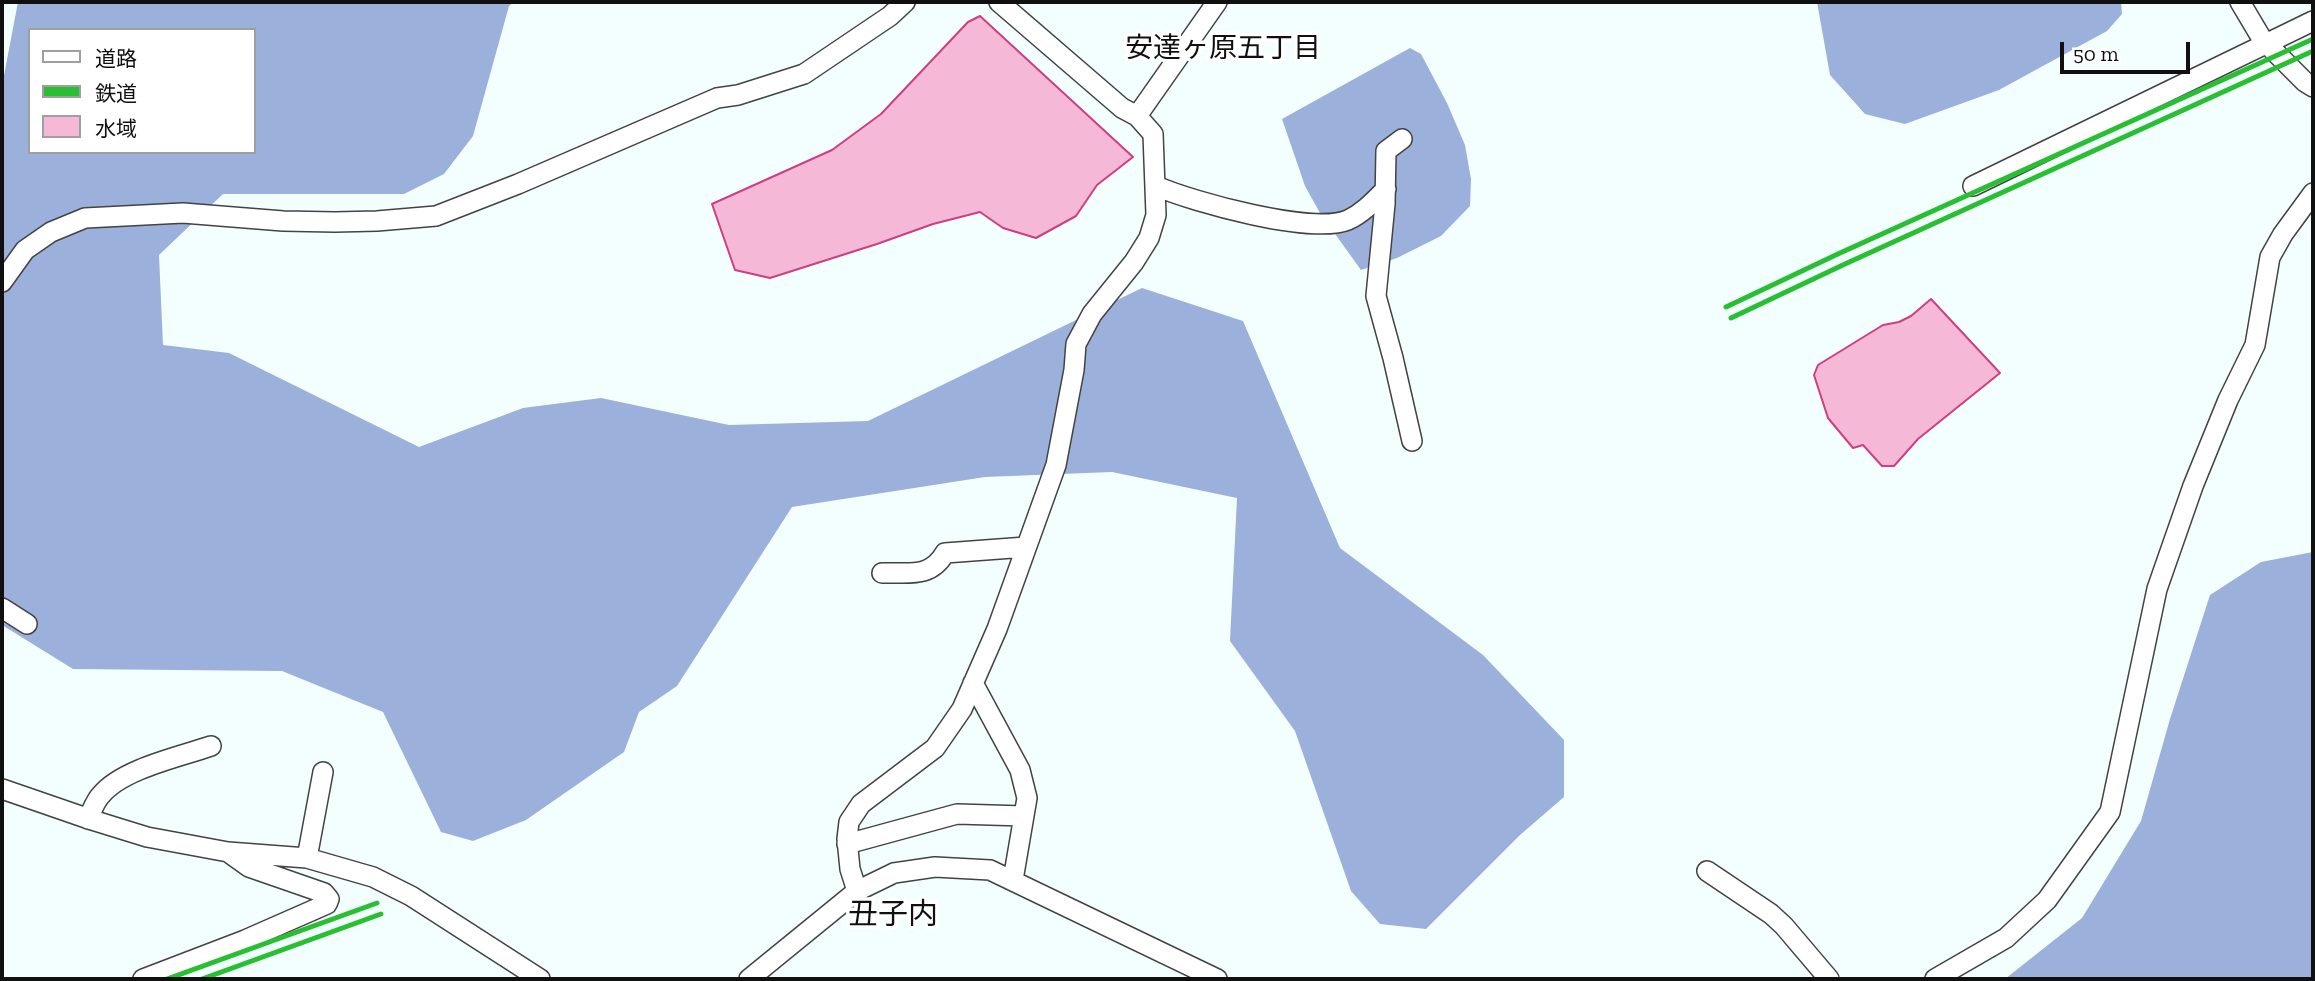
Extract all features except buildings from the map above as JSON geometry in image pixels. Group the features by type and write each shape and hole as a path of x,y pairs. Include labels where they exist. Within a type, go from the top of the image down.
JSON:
{"street":[{"path":"2,282 25,250 51,232 85,218 183,213 283,220 377,221 436,216 518,184 718,98 738,95 804,74 890,16 905,2"},
{"path":"857,891 850,869 847,844 849,822 861,804 935,748 962,709 997,629 1056,466 1074,370 1076,344 1092,314 1134,262 1149,238 1156,215 1153,134 1137,116 1122,108 999,2"},
{"path":"1137,116 1217,2"},
{"path":"2240,2 2267,44 2313,87"},
{"path":"1973,186 2313,21"},
{"path":"1402,139 1386,151 1386,190 1376,296 1412,441"},
{"path":"1156,186 1212,205 1317,225 1346,221 1368,208 1386,190"},
{"path":"1935,979 2006,938 2047,900 2110,812 2157,589 2198,474 2228,400 2255,345 2270,257 2313,193"},
{"path":"882,573 928,572 938,565 945,553 1026,547"},
{"path":"2,608 27,624"},
{"path":"973,683 1020,770 1027,798 1013,880"},
{"path":"88,819 100,796 114,782 211,746"},
{"path":"307,858 323,772"},
{"path":"2,789 148,837 228,852 307,858 373,877 411,896 540,979"},
{"path":"847,844 957,814 1024,816"},
{"path":"143,979 245,940 327,904 329,899 324,893 249,867 228,852"},
{"path":"749,979 857,891 894,873 935,867 990,870 1217,979"},
{"path":"1707,871 1771,914 1829,979"}],"shaded area":[{"path":"18,2 514,2 509,6 473,136 444,174 404,194 223,194 159,255 163,345 229,353 419,447 523,408 601,398 729,425 868,421 1142,288 1243,321 1340,548 1483,655 1564,740 1564,797 1520,835 1426,929 1380,924 1351,891 1295,731 1230,641 1237,498 1112,472 985,477 792,507 677,686 639,712 624,752 526,820 473,841 441,832 383,712 282,671 73,669 2,625 2,86"},
{"path":"1817,2 2121,2 2122,14 2107,31 1999,90 1905,124 1865,114 1830,75"},
{"path":"1410,48 1421,54 1465,145 1471,179 1470,206 1441,236 1397,258 1361,270 1320,213 1305,186 1282,119"},
{"path":"2313,552 2313,978 2005,979 2082,918 2141,821 2210,595 2261,562"}],"water":[{"path":"980,16 1133,157 1097,185 1076,216 1036,238 1003,228 980,212 933,224 770,278 735,270 712,204 832,150 881,114 968,22"},
{"path":"1931,299 2000,373 1918,439 1894,466 1882,466 1863,445 1853,448 1828,418 1814,375 1818,365 1883,325 1911,316"}],"railway":[{"path":"1726,307 2313,39"},
{"path":"1731,318 2313,51"},
{"path":"167,979 377,903"},
{"path":"202,979 381,914"}],"district":[{"name":"安達ヶ原五丁目","path":"1223,49"},
{"name":"丑子内","path":"893,915"}]}
